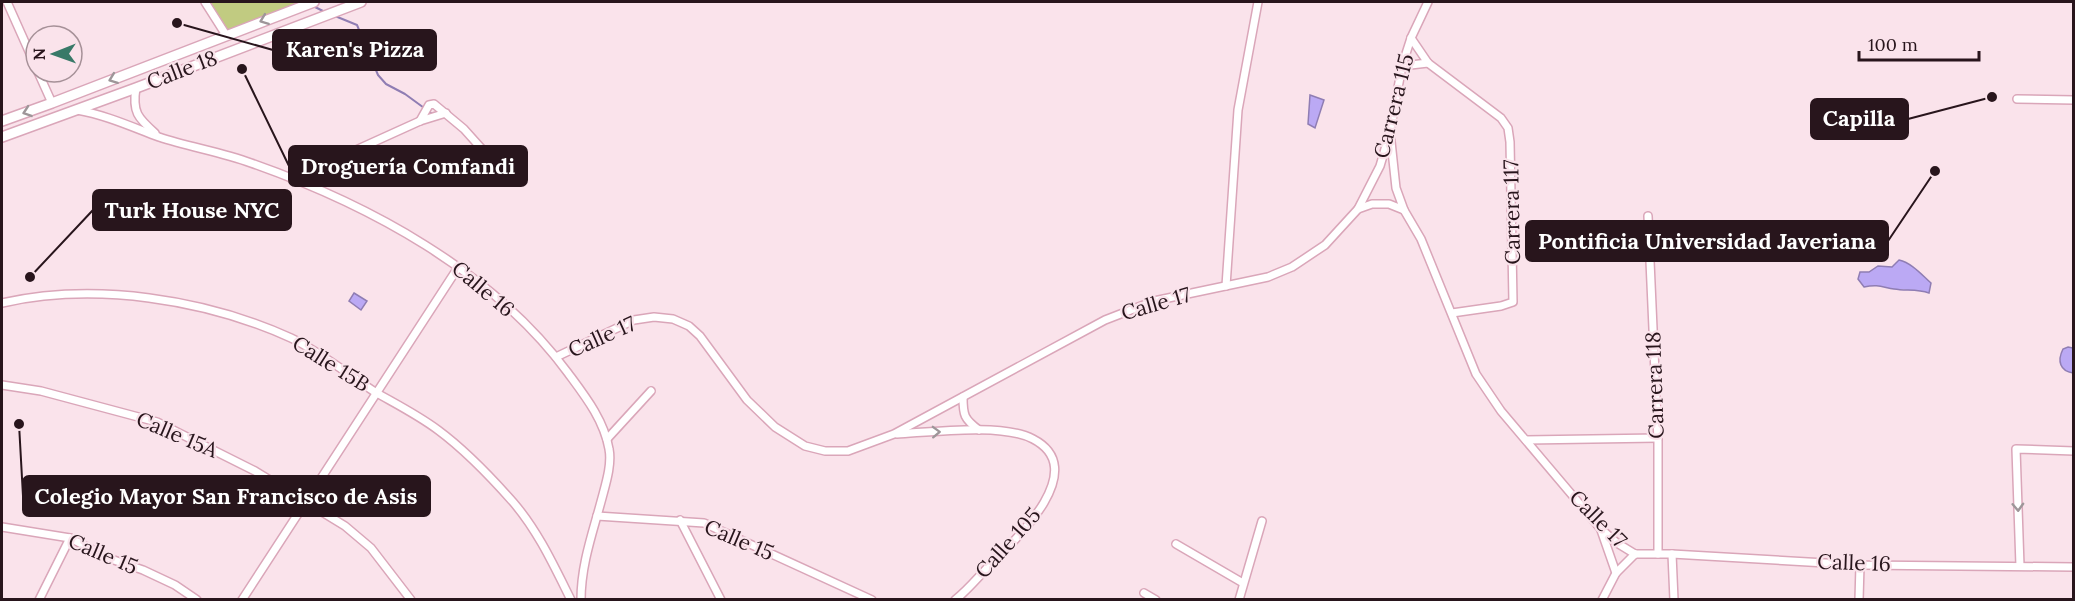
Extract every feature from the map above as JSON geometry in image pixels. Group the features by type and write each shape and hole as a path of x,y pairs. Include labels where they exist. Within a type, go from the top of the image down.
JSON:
{"main road":[{"name":"Calle 18","path":"2,121 314,2"},
{"name":"Calle 18","path":"2,137 361,2"}],"street":[{"path":"7,2 24,40"},
{"path":"205,2 226,35"},
{"path":"1226,286 1238,110 1258,2"},
{"name":"Carrera 115","path":"1358,209 1380,166 1390,132 1402,66 1428,2"},
{"name":"Carrera 117","path":"1412,38 1428,63 1501,118 1508,128 1513,302 1501,306 1452,313"},
{"path":"1402,66 1428,63"},
{"path":"43,84 52,103"},
{"path":"136,88 135,110 141,120 159,137"},
{"path":"2017,99 2073,100"},
{"path":"421,120 429,105 434,104 443,114 464,129 507,177"},
{"name":"Calle 16","path":"77,110 96,113 159,137 249,162 375,216 459,266 528,327 556,357 588,400 602,424 607,439 609,451 607,477 583,566 581,600"},
{"path":"292,179 421,120 443,114"},
{"name":"Calle 17","path":"1390,132 1396,188 1404,210 1421,239 1476,374 1501,411 1600,528 1617,543 1635,554"},
{"path":"1358,209 1372,204 1389,204 1404,210"},
{"name":"Calle 17","path":"556,357 634,320 654,317 674,319 689,326 700,336 747,400 775,427 806,446 825,451 848,451 894,434 1105,320 1154,301 1268,277 1293,267 1325,245 1358,209"},
{"name":"Carrera 118","path":"1647,216 1658,438 1658,554"},
{"path":"242,600 459,266"},
{"name":"Calle 15B","path":"2,303 69,295 163,300 201,307 250,321 293,339 437,429 477,464 514,504 542,543 571,600"},
{"name":"Calle 15A","path":"2,385 41,391 157,422 255,471 345,526 371,548 411,600"},
{"path":"607,439 651,391"},
{"path":"963,397 963,414 978,430"},
{"name":"Calle 105","path":"894,434 978,430 1016,433 1033,439 1045,447 1053,461 1055,478 1049,496 1018,538 956,599"},
{"path":"1526,440 1658,438"},
{"path":"2020,566 2016,449 2073,451"},
{"name":"Calle 15","path":"597,516 704,523 872,600"},
{"path":"680,520 721,600"},
{"path":"1239,600 1242,583 1262,521"},
{"name":"Calle 15","path":"2,527 70,538 108,558 175,585 197,600"},
{"path":"1600,528 1616,573"},
{"path":"39,600 70,538"},
{"path":"1176,544 1242,583"},
{"path":"1602,600 1616,573 1635,554"},
{"name":"Calle 16","path":"1635,554 1860,565 2073,567"},
{"path":"1671,554 1674,600"},
{"path":"1859,600 1860,565"},
{"path":"1144,593 1156,600"}],"green space":[{"path":"205,2 314,2 226,35"}],"shaded area":[{"path":"1310,95 1324,100 1315,128 1308,124"},
{"path":"1899,260 1912,266 1931,283 1929,293 1876,286 1864,287 1858,279 1860,272 1869,272 1878,266 1892,267"},
{"path":"354,293 367,301 361,310 349,301"},
{"path":"2073,348 2073,373 2065,370 2060,361 2063,349"}],"waterway":[{"path":"313,6 327,13"},
{"path":"335,16 357,25 378,75 386,84 405,94 431,113"}],"place":[{"name":"Karen's Pizza","path":"177,23"},
{"name":"Droguería Comfandi","path":"242,69"},
{"name":"Capilla","path":"1992,97"},
{"name":"Pontificia Universidad Javeriana","path":"1935,171"},
{"name":"Turk House NYC","path":"30,277"},
{"name":"Colegio Mayor San Francisco de Asis","path":"19,424"}]}
